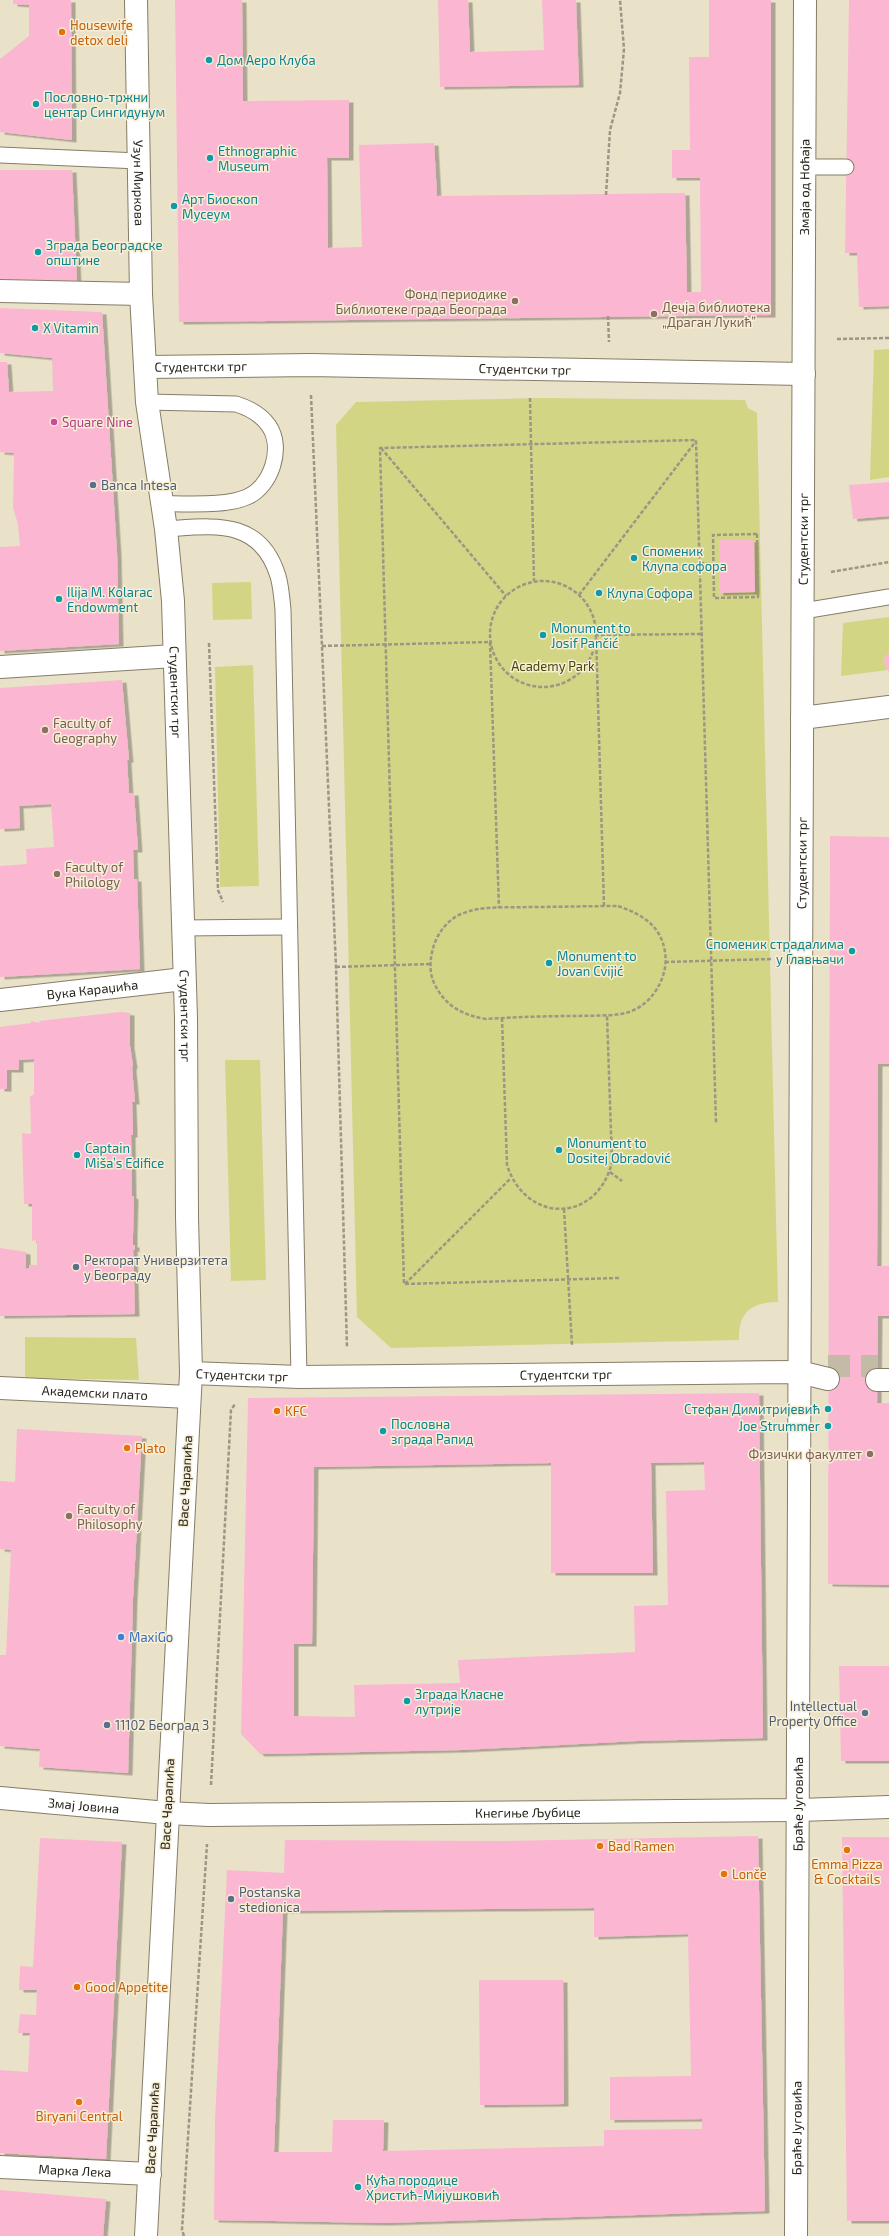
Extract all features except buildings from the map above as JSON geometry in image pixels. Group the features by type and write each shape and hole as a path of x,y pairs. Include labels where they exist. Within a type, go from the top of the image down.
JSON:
{"street":[{"name":"Узун Миркова","path":"136,0 141,294 145,367"},
{"name":"Змаја од Ноћаја","path":"804,374 805,0"},
{"path":"0,291 141,294"},
{"name":"Студентски трг","path":"801,1372 804,374 310,365 145,367 147,402 161,504 166,529 172,601 183,928 191,1372 299,1377 801,1372 820,1379 828,1372"},
{"path":"0,667 174,656"},
{"path":"802,718 889,707"},
{"name":"Вука Караџића","path":"0,1000 184,979"},
{"name":"Васе Чарапића","path":"146,2236 191,1372"},
{"name":"Браће Југовића","path":"796,2236 801,1372"},
{"name":"Академски плато","path":"0,1388 189,1397"},
{"name":"Змај Јовина","path":"0,1798 167,1813"},
{"name":"Кнегиње Љубице","path":"167,1813 209,1815 799,1810 889,1807"},
{"name":"Марка Лека","path":"0,2167 150,2174"}],"lane":[{"path":"0,155 139,161"},
{"path":"805,167 846,167"},
{"path":"147,402 236,404 249,408 269,426 273,437 275,451 270,474 261,489 247,497 228,502 161,504"},
{"path":"166,529 228,527 246,532 271,557 279,577 283,610 299,1377"},
{"path":"803,611 889,597"},
{"path":"183,928 289,926"}],"path":[{"path":"606,195 610,130 620,93 624,49 620,0"},
{"path":"837,339 889,338"},
{"path":"530,391 534,581"},
{"path":"310,392 336,967 347,1377"},
{"path":"380,448 696,440"},
{"path":"696,440 716,1124"},
{"path":"579,595 696,440"},
{"path":"380,448 506,596"},
{"path":"380,448 404,1284"},
{"path":"714,534 757,534 759,572 758,597 714,598 714,564 714,534"},
{"path":"728,534 728,540"},
{"path":"825,573 889,562"},
{"path":"700,563 714,564"},
{"path":"499,908 490,626 496,610 506,596 519,586 534,581 550,581 566,586 579,595 590,609 596,635 604,906"},
{"path":"727,598 728,593"},
{"path":"596,635 702,634"},
{"path":"490,642 495,656 504,671 519,681 536,687 553,686 570,680 583,669 592,654 596,635"},
{"path":"209,642 216,862 218,890 220,898 226,905"},
{"path":"322,646 490,642"},
{"path":"618,906 635,912 647,919 656,929 662,940 665,952 665,962 661,981 646,1001 628,1012 607,1015 502,1018 470,1016 453,1008 440,995 432,978 430,959 435,941 445,925 460,914 478,909 499,908 618,906"},
{"path":"665,962 770,959"},
{"path":"336,967 430,964"},
{"path":"502,1018 507,1165 511,1178 521,1193 535,1203 552,1208 564,1209 586,1202 600,1191 610,1172 612,1157 607,1015"},
{"path":"610,1172 622,1181"},
{"path":"404,1284 511,1178"},
{"path":"564,1209 572,1375"},
{"path":"404,1284 619,1278"},
{"path":"184,2236 182,2230 209,1815 230,1410 238,1401"}],"green space":[{"path":"889,349 889,477 870,480 874,350"},
{"name":"Academy Park","path":"541,398 745,400 748,408 757,413 778,1302 760,1304 748,1311 741,1323 739,1340 391,1348 357,1317 336,425 356,402"},
{"path":"251,582 252,619 213,620 212,583"},
{"path":"889,617 889,652 883,661 888,670 841,676 843,623"},
{"path":"253,665 259,886 220,887 215,667"},
{"path":"225,1060 260,1060 266,1280 231,1281"},
{"path":"25,1337 136,1338 139,1380 25,1378"}],"tunnel":[{"path":"828,1366 878,1366"}],"place":[{"name":"Housewife detox deli","path":"62,32"},
{"name":"Дом Аеро Клуба","path":"209,60"},
{"name":"Пословно-тржни центар Сингидунум","path":"36,104"},
{"name":"Ethnographic Museum","path":"210,158"},
{"name":"Арт Биоскоп Мусеум","path":"174,206"},
{"name":"Зграда Београдске општине","path":"38,252"},
{"name":"Фонд периодике Библиотеке града Београда","path":"515,301"},
{"name":"Дечја библиотека „Драган Лукић”","path":"654,314"},
{"name":"X Vitamin","path":"35,328"},
{"name":"Square Nine","path":"54,422"},
{"name":"Banca Intesa","path":"93,485"},
{"name":"Споменик Клупа софора","path":"634,558"},
{"name":"Клупа Софора","path":"599,593"},
{"name":"Ilija M. Kolarac Endowment","path":"59,599"},
{"name":"Monument to Josif Pančić","path":"543,635"},
{"name":"Faculty of Geography","path":"45,730"},
{"name":"Faculty of Philology","path":"57,874"},
{"name":"Споменик страдалима у Главњачи","path":"852,951"},
{"name":"Monument to Jovan Cvijić","path":"549,963"},
{"name":"Monument to Dositej Obradović","path":"559,1150"},
{"name":"Captain Miša’s Edifice","path":"77,1155"},
{"name":"Ректорат Универзитета у Београду","path":"76,1267"},
{"name":"Стефан Димитријевић","path":"828,1409"},
{"name":"KFC","path":"277,1411"},
{"name":"Joe Strummer","path":"828,1426"},
{"name":"Пословна зграда Рапид","path":"383,1431"},
{"name":"Plato","path":"127,1448"},
{"name":"Физички факултет","path":"870,1454"},
{"name":"Faculty of Philosophy","path":"69,1516"},
{"name":"MaxiGo","path":"121,1637"},
{"name":"Зграда Класне лутрије","path":"407,1701"},
{"name":"Intellectual Property Office","path":"865,1713"},
{"name":"11102 Београд 3","path":"107,1725"},
{"name":"Bad Ramen","path":"600,1846"},
{"name":"Emma Pizza & Cocktails","path":"847,1850"},
{"name":"Lonče","path":"724,1874"},
{"name":"Postanska stedionica","path":"231,1899"},
{"name":"Good Appetite","path":"77,1987"},
{"name":"Biryani Central","path":"79,2102"},
{"name":"Кућа породице Христић-Мијушковић","path":"358,2187"}]}
